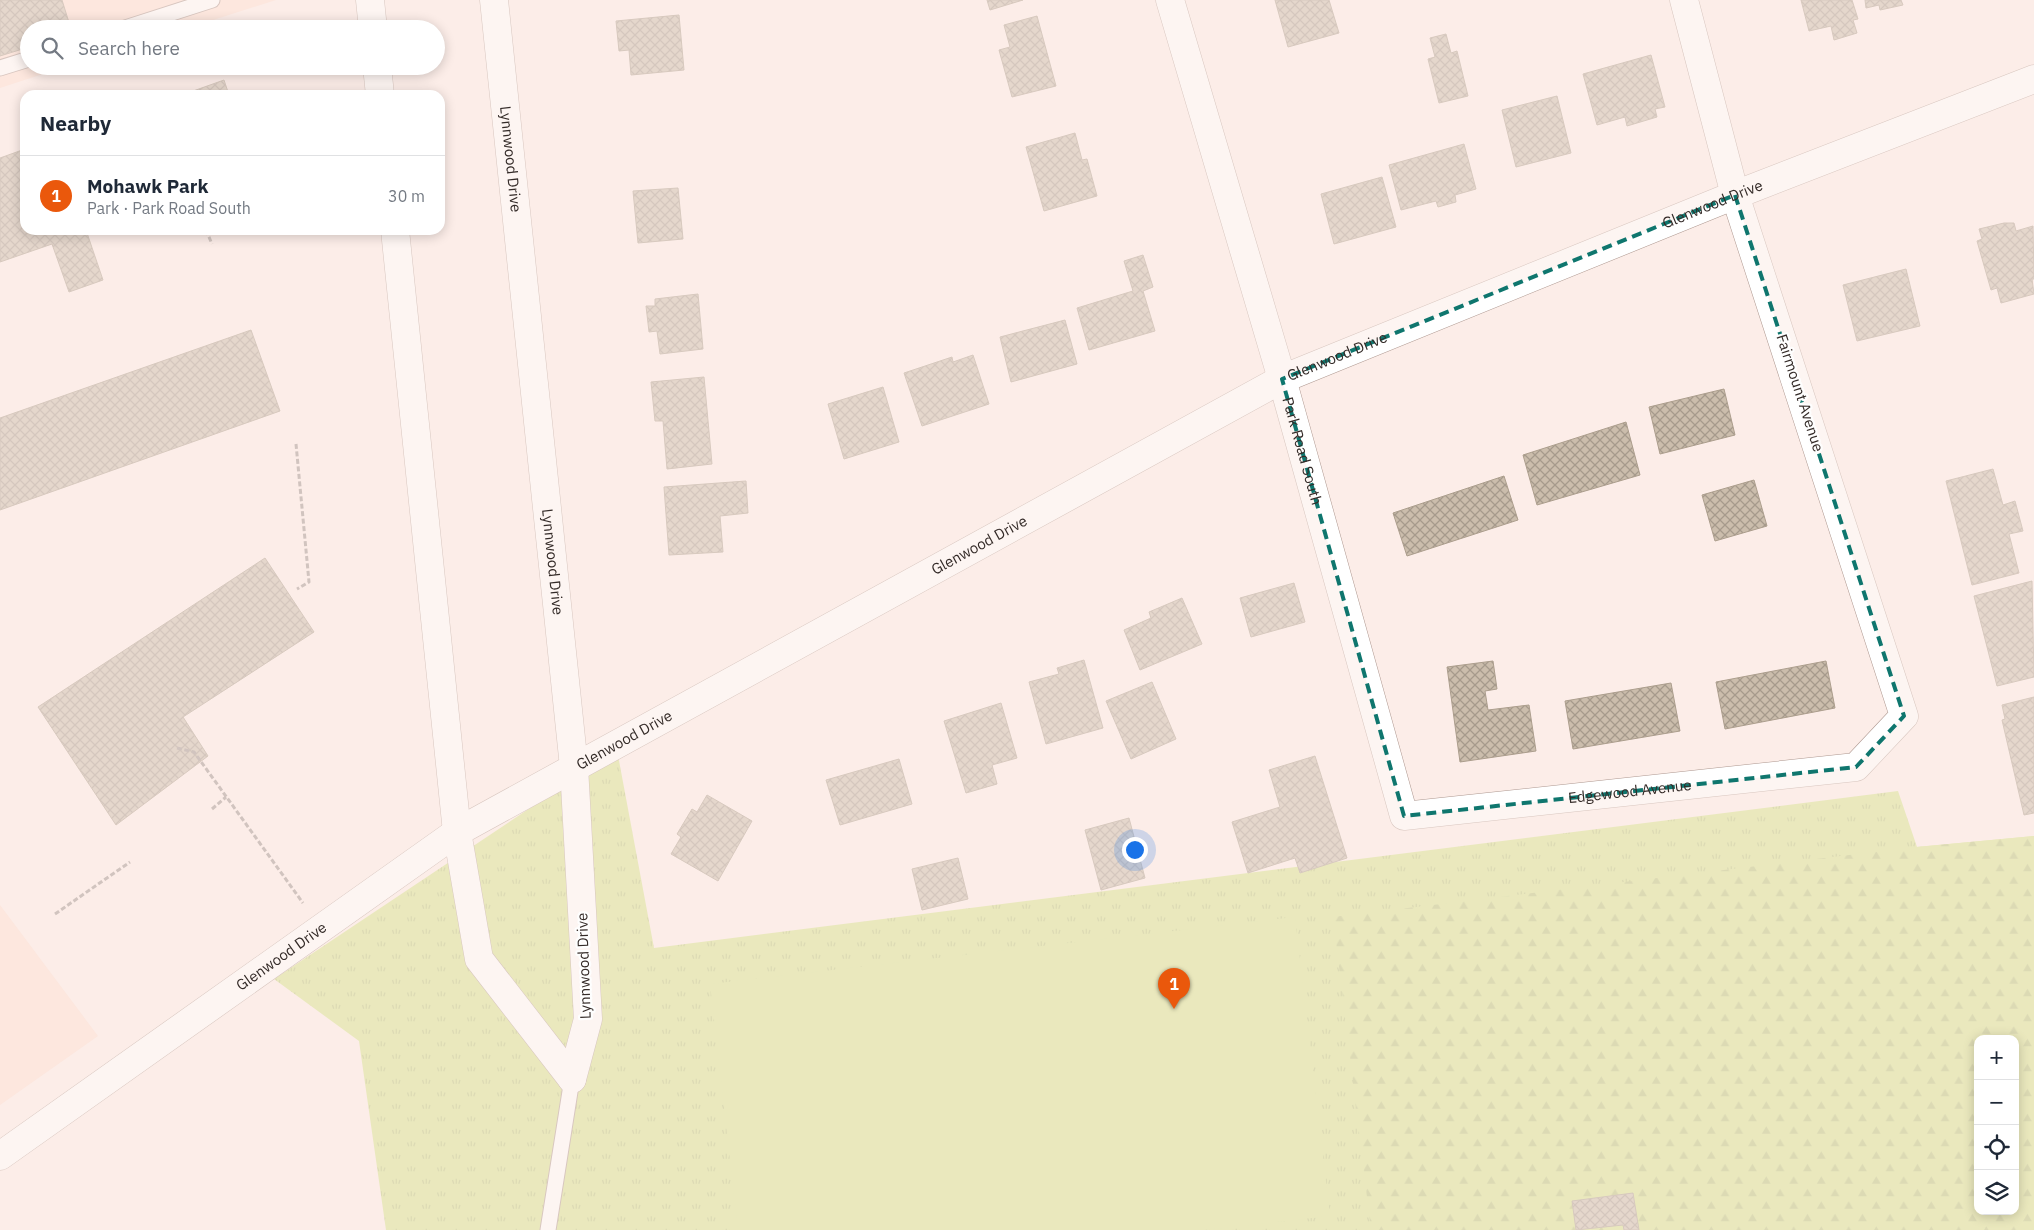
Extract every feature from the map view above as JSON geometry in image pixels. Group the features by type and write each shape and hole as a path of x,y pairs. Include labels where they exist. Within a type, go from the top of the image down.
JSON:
{"street":[{"path":"370,0 372,20"},
{"name":"Lynnwood Drive","path":"494,0 574,767 588,1019 572,1079"},
{"name":"Park Road South","path":"1170,0 1282,379 1404,816"},
{"name":"Fairmount Avenue","path":"1684,0 1736,195 1904,716 1856,768"},
{"path":"378,75 379,90"},
{"name":"Glenwood Drive","path":"0,1156 457,832 1282,379 1736,195 2034,79"},
{"path":"395,235 457,832 479,959 572,1079"},
{"name":"Edgewood Avenue","path":"1404,816 1856,768"}],"lane":[{"path":"150,20 212,0"},
{"path":"0,68 20,61"},
{"path":"548,1230 572,1079"}],"path":[{"path":"208,235 212,244"},
{"path":"296,444 309,582 297,589"},
{"path":"176,748 194,752 321,928"},
{"path":"212,809 226,797"},
{"path":"55,914 130,862"}],"highlighted area":[{"path":"1735,195 1904,716 1856,767 1404,816 1282,379"}],"shaded area":[{"path":"0,0 276,0 213,20 20,20 20,75 40,75 0,88"},
{"path":"0,905 98,1036 0,1105"}],"green space":[{"path":"617,750 654,948 1898,791 1917,847 2034,836 2034,1230 386,1230 359,1041 274,979"},
{"path":"2034,836 2034,1230 1371,1230 1333,917 1916,847"},
{"path":"1295,917 1330,1216 1204,1230 738,1230 710,984"}],"building":[{"path":"0,0 62,0 68,20 20,20 20,50 0,56"},
{"path":"987,0 1023,0 990,10"},
{"path":"1275,0 1329,0 1339,33 1288,47"},
{"path":"1801,0 1852,0 1858,19 1853,20 1857,33 1834,40 1831,26 1809,31"},
{"path":"1865,0 1901,0 1903,5 1880,10 1879,5 1866,8"},
{"path":"679,15 684,70 631,75 629,50 619,51 616,21"},
{"path":"1037,16 1056,86 1012,97 999,50 1010,47 1004,25"},
{"path":"1446,34 1451,53 1457,51 1468,96 1439,103 1428,59 1435,57 1430,38"},
{"path":"1651,55 1665,107 1655,109 1657,117 1627,126 1625,117 1597,125 1583,74"},
{"path":"224,80 227,90 196,90"},
{"path":"1557,96 1571,153 1516,167 1502,110"},
{"path":"1075,133 1082,160 1087,159 1097,196 1044,211 1026,147"},
{"path":"1464,144 1476,189 1455,195 1456,202 1438,207 1436,201 1401,210 1389,165"},
{"path":"20,151 20,235 88,235 103,280 69,292 52,244 0,262 0,158"},
{"path":"1382,177 1396,227 1334,244 1321,194"},
{"path":"678,188 683,239 638,243 633,191"},
{"path":"2004,223 2014,223 2016,231 2033,226 2034,279 2032,279 2034,294 2001,303 1997,288 1991,290 1977,241 1982,239 1979,229"},
{"path":"1143,255 1153,287 1143,291 1155,331 1089,350 1077,308 1133,291 1124,261"},
{"path":"1906,269 1920,326 1857,341 1843,285"},
{"path":"698,294 703,349 660,354 657,331 649,332 646,306 655,306 655,299"},
{"path":"1065,320 1077,364 1011,382 1000,337"},
{"path":"251,330 280,411 0,510 0,418"},
{"path":"973,355 989,404 922,426 904,373 952,357 953,362"},
{"path":"704,377 712,464 667,469 663,421 655,421 651,382"},
{"path":"883,387 899,442 844,459 828,404"},
{"path":"1724,389 1735,435 1660,454 1649,407"},
{"path":"1626,422 1640,475 1537,505 1523,455"},
{"path":"1993,469 2003,505 2015,501 2023,531 2009,534 2019,573 1972,585 1946,481"},
{"path":"1504,476 1518,520 1407,556 1393,513"},
{"path":"1754,480 1767,526 1715,541 1702,495"},
{"path":"746,481 748,513 720,516 723,552 669,555 664,487"},
{"path":"265,558 314,632 183,717 208,756 116,825 38,707"},
{"path":"2032,581 2034,677 1997,686 1974,596"},
{"path":"1294,583 1305,622 1251,637 1240,598"},
{"path":"1182,598 1202,644 1140,670 1124,630 1151,618 1149,612"},
{"path":"1084,660 1103,728 1046,744 1029,682 1059,674 1057,668"},
{"path":"1493,661 1497,689 1485,691 1488,710 1529,705 1536,751 1460,762 1447,667"},
{"path":"1826,661 1835,708 1725,729 1716,682"},
{"path":"1152,682 1176,739 1131,759 1106,701"},
{"path":"1671,683 1680,731 1573,749 1565,701"},
{"path":"2034,697 2034,813 2024,815 2002,720 2005,719 2002,705"},
{"path":"1001,703 1017,758 992,765 997,784 966,793 944,721"},
{"path":"1315,756 1347,858 1300,873 1295,858 1248,873 1232,822 1280,807 1269,770"},
{"path":"899,759 912,804 840,825 826,780"},
{"path":"707,795 752,821 718,881 671,854 681,837 677,834 692,809 697,812"},
{"path":"1129,818 1145,878 1101,890 1085,830"},
{"path":"958,858 968,899 922,910 912,869"},
{"path":"1633,1193 1639,1230 1624,1230 1623,1225 1576,1230 1572,1201"}],"place":[{"name":"Mohawk Park","path":"1174,1009"}]}
